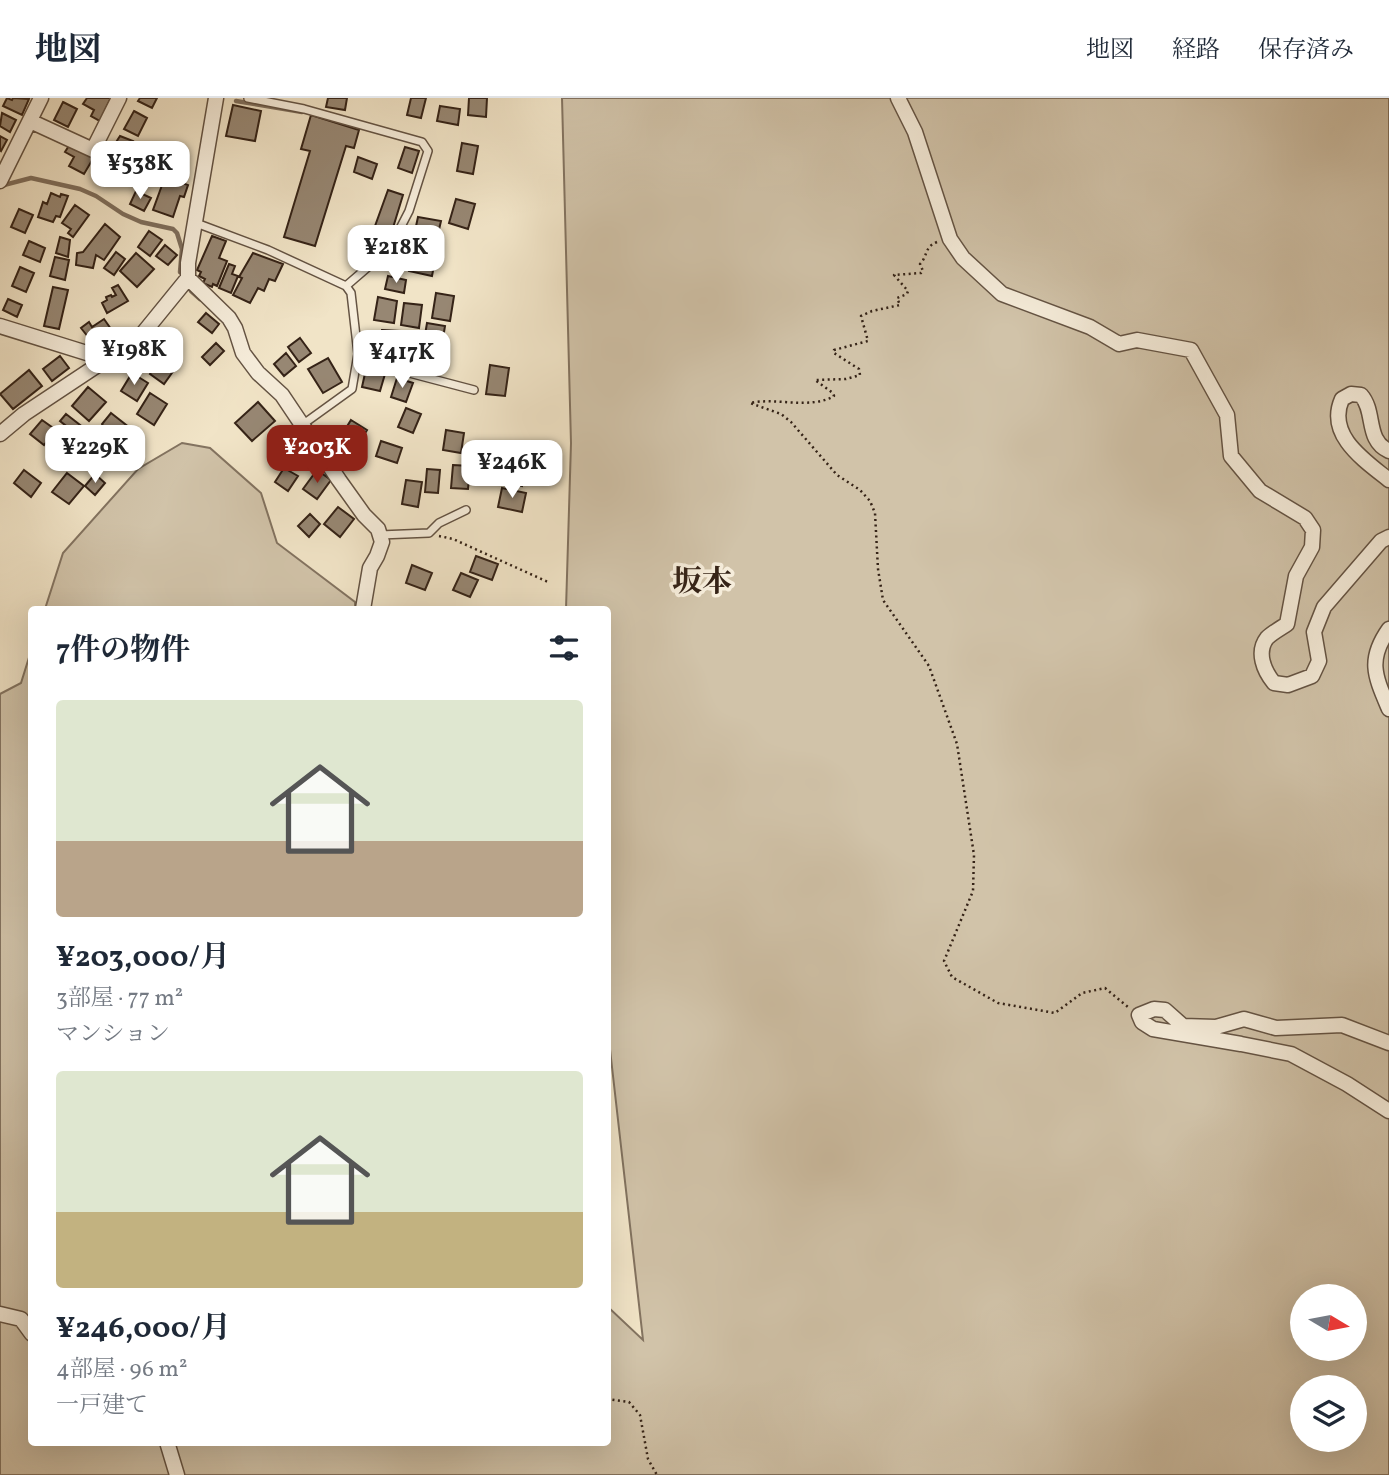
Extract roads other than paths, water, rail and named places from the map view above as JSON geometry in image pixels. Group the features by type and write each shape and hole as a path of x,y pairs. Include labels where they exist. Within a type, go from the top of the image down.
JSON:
{"street":[{"path":"0,181 41,98"},
{"path":"30,121 93,150 119,98"},
{"path":"0,433 140,337 188,278 188,263 216,98"},
{"path":"898,98 915,132 950,239 963,258 1002,294 1090,327 1119,344 1137,340 1191,350 1227,415 1231,456 1260,491 1305,518 1312,530 1312,547 1296,576 1287,624 1266,639 1262,654 1264,671 1273,683 1288,685 1312,676 1319,661 1314,632 1324,607 1381,541 1389,537"},
{"path":"188,278 229,318 243,354 258,373 282,395 379,535 382,542 370,568 364,602"},
{"path":"0,326 106,359"},
{"path":"1389,451 1374,439 1367,402 1361,395 1351,394 1342,399 1336,412 1338,424 1354,452 1389,481"},
{"path":"1389,629 1379,644 1374,665 1389,709"},
{"path":"1389,1044 1342,1025 1276,1028 1244,1019 1216,1027 1183,1026 1165,1010 1153,1009 1139,1015 1142,1023 1153,1029 1291,1054 1347,1084 1389,1111"},
{"path":"0,1314 21,1319 28,1329"},
{"path":"168,1446 177,1475"}],"lane":[{"path":"248,98 304,109 422,142 428,151 409,211 390,248 346,286"},
{"path":"304,109 305,98"},
{"path":"196,223 268,250 346,286 351,293 358,354 352,389 301,425"},
{"path":"358,354 364,361 474,390"},
{"path":"379,535 429,533 439,523 466,510"}],"waterway":[{"path":"236,101 302,112"},
{"path":"0,186 31,178 80,189 141,222 173,229 182,249 180,272"},
{"path":"191,291 200,299"}],"district":[{"name":"坂本","path":"702,581"}]}
